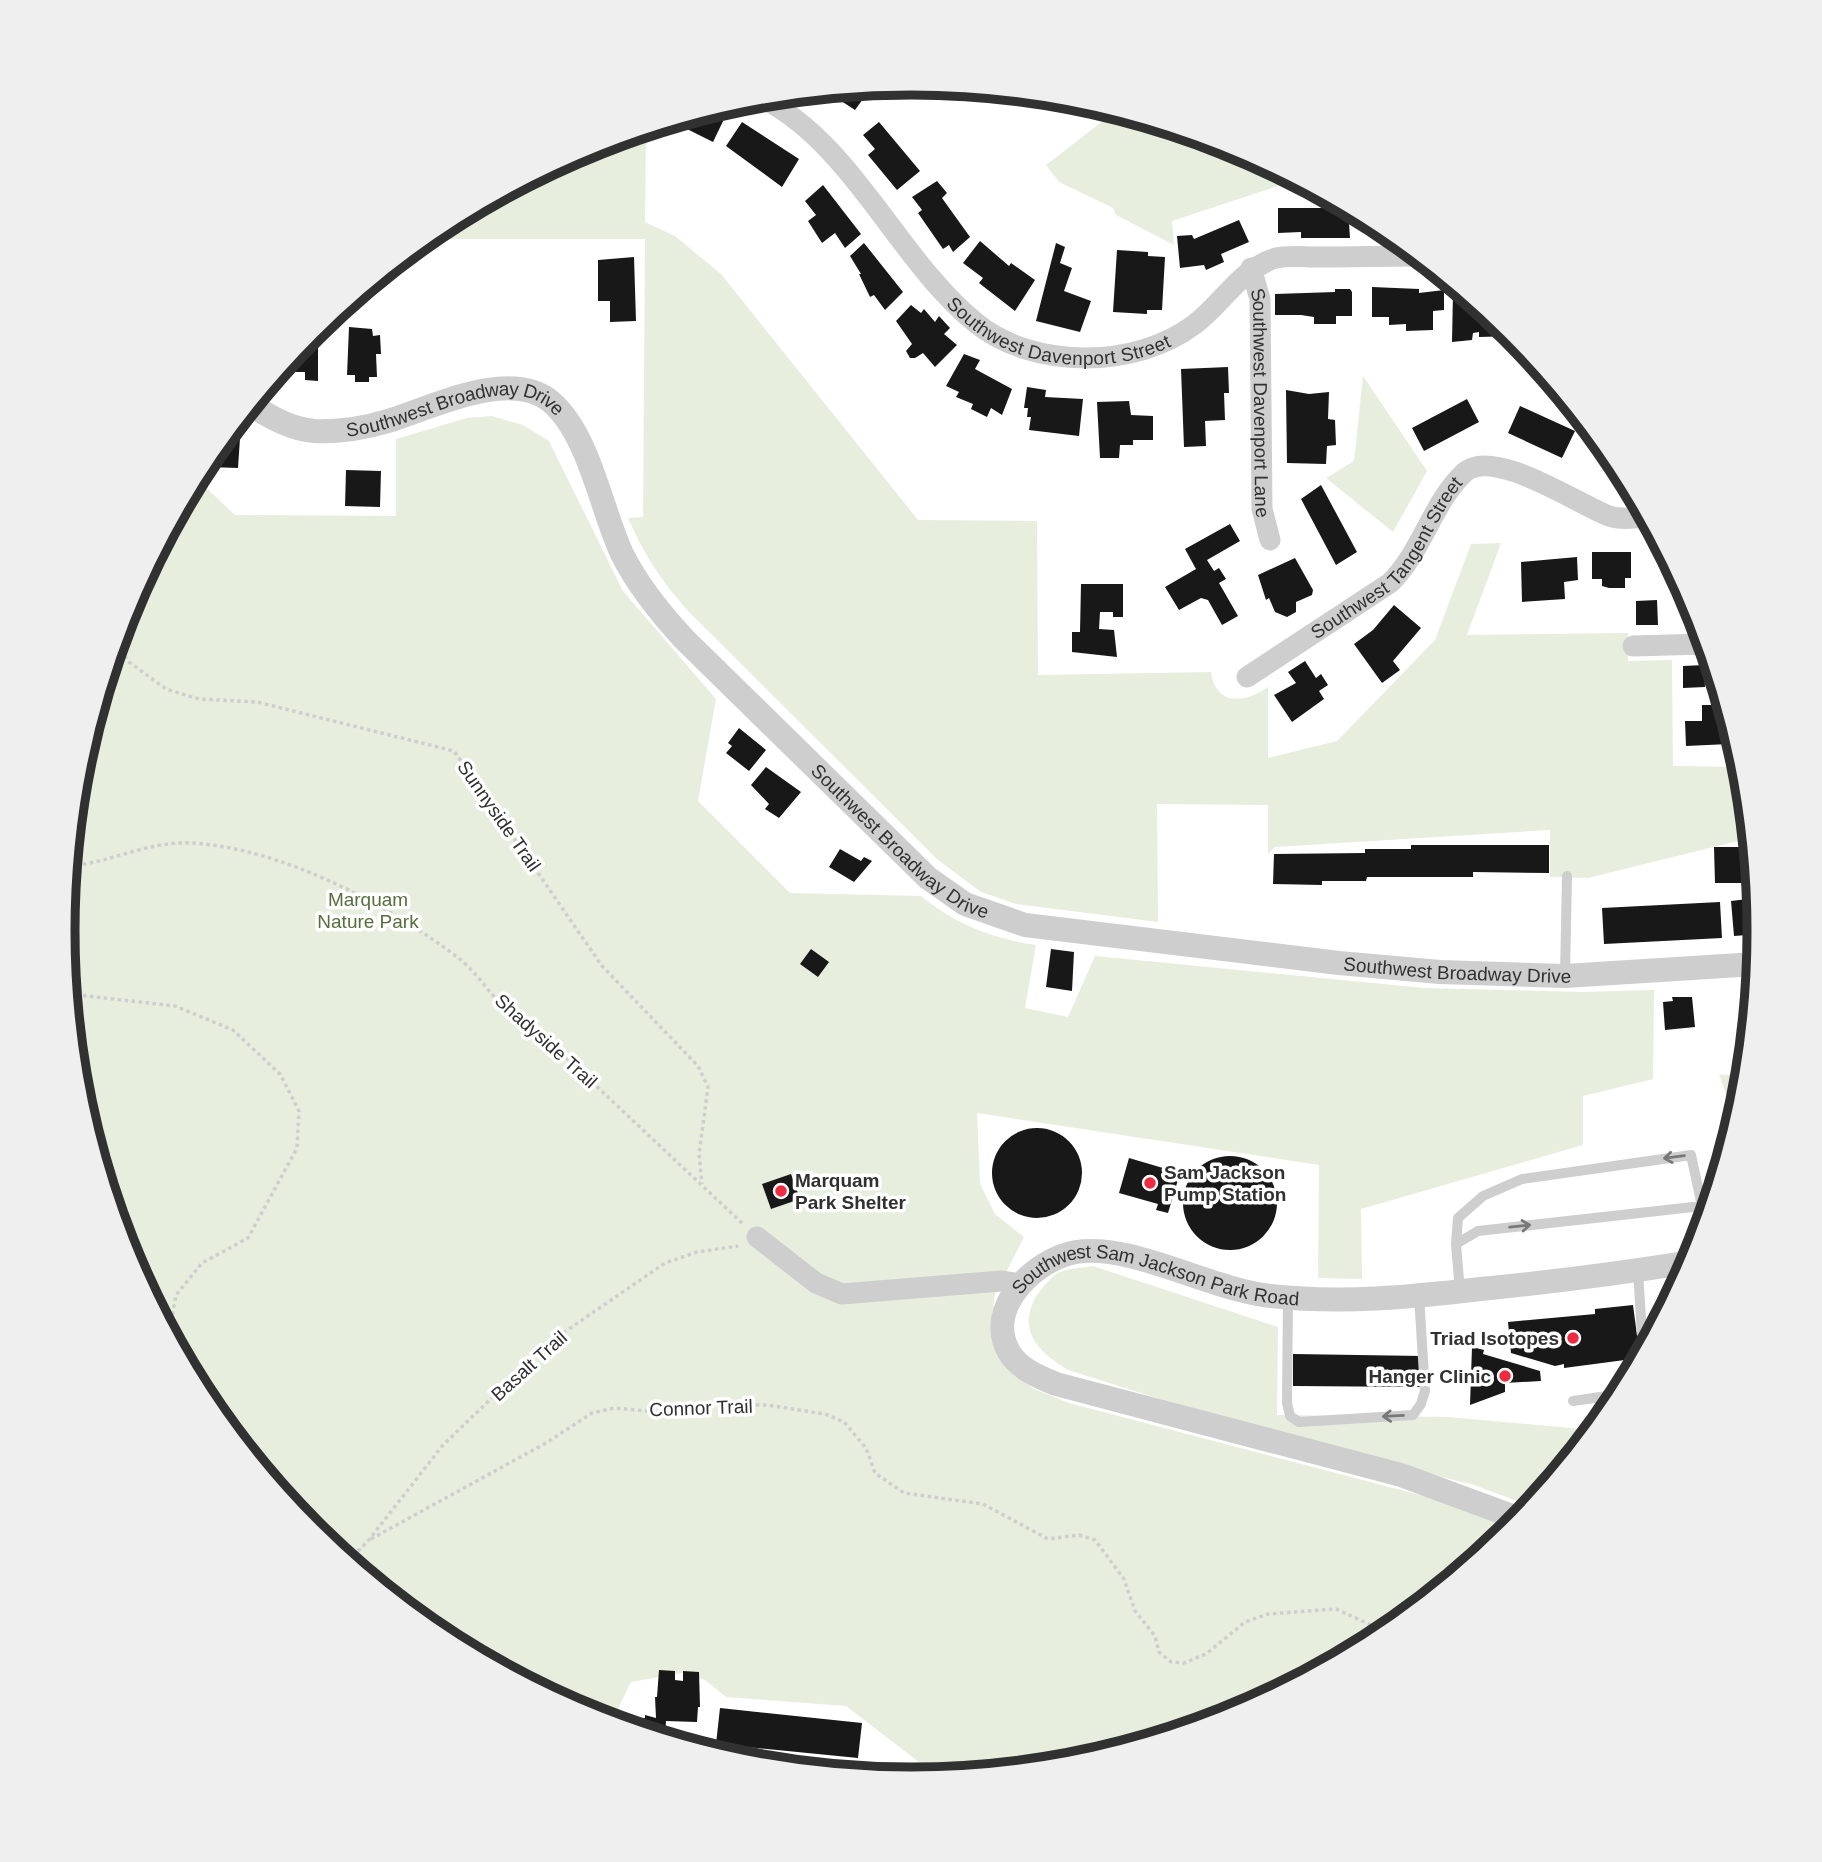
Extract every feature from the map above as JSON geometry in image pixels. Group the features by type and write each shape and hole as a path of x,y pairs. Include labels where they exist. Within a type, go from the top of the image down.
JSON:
{"street":[{"name":"Southwest Davenport Street","path":"775,107 803,126 827,149 938,284 975,323 998,338 1022,348 1091,358 1142,350 1195,325 1251,268 1279,257 1403,256"},
{"name":"Southwest Davenport Lane","path":"1251,268 1260,299 1262,509 1270,540"},
{"name":"Southwest Broadway Drive","path":"259,409 294,427 330,431 386,422 486,390 527,390 549,400 575,434 623,555 654,606 881,835 928,878 980,911 1025,925 1167,945 1440,972 1565,976 1746,965"},
{"name":"Southwest Tangent Street","path":"1247,677 1390,583 1407,567 1447,497 1466,471 1483,466 1510,470 1611,516 1637,517"},
{"path":"1633,646 1695,644"},
{"path":"757,1237 816,1283 842,1294 1001,1282 1021,1284"},
{"name":"Southwest Sam Jackson Park Road","path":"1510,1514 1401,1475 1116,1402 1040,1377 1018,1362 1004,1339 1006,1311 1021,1284 1039,1268 1062,1256 1092,1251 1141,1261 1227,1288 1288,1297 1362,1300 1460,1292 1677,1264"}],"lane":[{"path":"1565,976 1567,876"},
{"path":"1460,1292 1456,1244 1458,1219 1483,1196 1522,1179 1691,1155 1701,1202"},
{"path":"1456,1244 1478,1231 1700,1206"},
{"path":"1638,1270 1642,1336"},
{"path":"1288,1297 1287,1403 1290,1416 1299,1422 1413,1415 1421,1404 1424,1391 1419,1296"},
{"path":"1573,1401 1605,1396"}],"path":[{"name":"Sunnyside Trail","path":"123,654 166,689 199,699 257,702 454,751 602,967 698,1066 708,1087 699,1154 702,1185"},
{"name":"Shadyside Trail","path":"78,864 151,847 188,842 243,849 304,868 418,930 463,962 511,1015 543,1036 757,1237"},
{"path":"78,995 175,1006 233,1030 280,1074 299,1111 297,1148 248,1238 202,1263 176,1295 171,1320"},
{"name":"Basalt Trail","path":"354,1554 368,1541 443,1445 550,1342 665,1263 697,1252 734,1247 757,1237"},
{"name":"Connor Trail","path":"368,1541 546,1443 592,1413 615,1408 657,1412 698,1404 767,1405 825,1414 844,1422 866,1448 875,1473 904,1493 983,1504 1048,1539 1079,1535 1095,1540 1124,1579 1135,1611 1155,1636 1159,1652 1171,1662 1184,1663 1206,1654 1245,1622 1268,1614 1336,1609 1376,1625"}],"green space":[{"path":"1106,119 1180,140 1286,183 1172,221 1174,245 1116,215 1113,208 1059,182 1046,165"},
{"path":"646,139 645,222 675,236 721,274 918,520 1037,521 1038,675 1211,672 1219,691 1233,699 1251,696 1268,687 1268,758 1337,741 1435,640 1471,544 1501,543 1467,635 1628,633 1628,661 1672,660 1673,766 1731,767 1742,840 1588,878 1550,877 1550,830 1275,847 1268,854 1268,805 1157,804 1158,922 1016,904 981,892 938,860 688,611 662,578 640,543 628,518 643,517 645,239 443,239 541,181"},
{"path":"1363,376 1427,471 1393,532 1326,478 1354,461"},
{"name":"Marquam Nature Park","path":"492,416 523,425 549,441 623,591 716,699 698,801 790,893 921,896 947,915 975,929 1036,945 1025,1008 1068,1017 1095,956 1424,988 1583,992 1654,990 1653,1079 1583,1096 1583,1145 1361,1209 1362,1279 1318,1278 1319,1165 977,1113 980,1184 995,1214 1024,1237 995,1294 992,1314 1020,1379 1034,1389 1069,1403 1443,1501 1501,1523 1462,1559 1420,1594 1329,1655 1281,1681 1231,1703 1180,1722 1074,1751 1020,1760 925,1767 846,1706 726,1697 705,1680 682,1673 631,1682 616,1712 541,1681 493,1655 402,1594 320,1522 283,1482 248,1440 216,1395 161,1301 120,1200 104,1147 82,1040 75,931 82,822 91,768 120,662 139,611 161,561 204,486 235,515 396,516 396,439 467,418"},
{"path":"1734,1074 1729,1102 1719,1075"},
{"path":"1093,1266 1278,1327 1277,1415 1448,1417 1582,1429 1520,1502 1474,1485 1264,1432 1068,1370 1048,1356 1033,1339 1029,1319 1031,1308 1047,1282 1067,1270"}],"building":[{"path":"865,97 855,110 838,99"},
{"path":"725,117 713,142 684,127"},
{"path":"742,122 799,159 782,187 726,146"},
{"path":"879,122 920,171 897,190 868,155 875,149 863,135"},
{"path":"937,181 947,193 942,198 970,237 953,252 949,245 943,249 918,213 922,210 912,197"},
{"path":"823,185 861,234 845,248 835,233 822,243 808,221 816,215 805,201"},
{"path":"1278,208 1331,208 1349,219 1350,238 1301,238 1301,232 1278,233"},
{"path":"1239,220 1249,242 1221,254 1224,262 1206,270 1204,265 1180,268 1177,236 1192,235 1194,239"},
{"path":"980,241 1009,266 1011,263 1035,280 1015,311 979,283 983,278 963,263"},
{"path":"864,243 903,292 885,310 874,295 870,297 850,256"},
{"path":"1056,243 1065,247 1060,263 1072,268 1064,291 1091,301 1080,332 1036,321"},
{"path":"1117,250 1148,252 1148,256 1165,257 1162,310 1147,310 1147,314 1113,312"},
{"path":"634,257 636,321 610,322 610,301 598,301 598,260"},
{"path":"1372,287 1419,289 1419,293 1444,290 1444,310 1433,311 1433,330 1406,331 1406,324 1389,325 1389,317 1372,317"},
{"path":"1335,289 1350,289 1352,292 1352,316 1336,316 1336,324 1314,324 1314,317 1301,315 1275,315 1275,294 1335,292"},
{"path":"1453,295 1498,336 1479,337 1479,332 1473,333 1472,340 1452,342"},
{"path":"911,305 921,313 924,309 935,322 939,316 950,328 944,334 957,345 935,367 923,353 910,358 906,351 912,344 896,321"},
{"path":"349,327 372,329 373,336 380,335 381,354 376,354 377,377 369,377 369,382 355,382 355,375 347,375"},
{"path":"318,342 318,381 305,380 305,372 290,372"},
{"path":"964,354 980,360 975,369 1012,389 1002,415 991,408 987,417 971,409 973,404 956,397 959,392 946,386"},
{"path":"1228,367 1229,393 1224,393 1225,420 1205,421 1206,446 1184,447 1181,369"},
{"path":"1027,387 1046,390 1045,397 1083,399 1079,436 1029,430 1031,417 1027,417 1028,408 1024,408"},
{"path":"1286,390 1309,394 1329,392 1328,419 1335,420 1336,445 1327,446 1326,464 1287,463"},
{"path":"1467,399 1479,422 1424,451 1412,428"},
{"path":"1129,401 1131,415 1153,416 1153,440 1133,440 1133,445 1120,445 1119,458 1100,458 1097,402"},
{"path":"1520,406 1575,431 1562,458 1508,433"},
{"path":"237,438 240,438 238,468 216,467"},
{"path":"346,470 381,471 380,507 345,506"},
{"path":"1321,485 1357,552 1336,565 1301,499"},
{"path":"1230,524 1240,541 1207,560 1214,571 1219,568 1226,579 1219,583 1238,616 1222,625 1208,600 1201,598 1179,610 1165,587 1196,569 1185,549"},
{"path":"1592,552 1631,552 1631,578 1625,578 1625,588 1609,588 1602,586 1602,579 1592,579"},
{"path":"1577,557 1578,580 1564,582 1565,599 1522,602 1521,562"},
{"path":"1295,558 1313,590 1312,595 1296,602 1296,612 1287,617 1275,612 1269,598 1266,600 1258,575"},
{"path":"1081,584 1123,584 1123,617 1113,617 1113,612 1100,612 1099,629 1114,630 1117,657 1072,652 1072,632 1080,632"},
{"path":"1657,600 1658,625 1636,625 1636,601"},
{"path":"1394,605 1421,628 1393,661 1400,670 1382,683 1354,644 1373,630"},
{"path":"1305,661 1316,678 1321,674 1328,685 1319,691 1324,699 1292,722 1274,695 1296,683 1288,672"},
{"path":"1703,665 1705,687 1683,688 1683,666"},
{"path":"1713,697 1725,744 1686,746 1685,721 1702,721 1702,705 1713,705"},
{"path":"739,728 766,750 749,771 726,753 732,746 728,743"},
{"path":"766,767 801,792 779,818 765,809 769,804 751,785"},
{"path":"1411,845 1549,845 1549,873 1473,872 1473,877 1367,877 1366,881 1322,881 1322,885 1273,884 1274,854 1365,853 1365,849 1411,849"},
{"path":"1714,847 1742,847 1745,883 1715,883"},
{"path":"840,849 861,861 864,857 872,861 854,882 829,867"},
{"path":"1746,899 1747,935 1734,936 1731,901"},
{"path":"1720,902 1722,938 1604,944 1602,908"},
{"path":"811,949 829,962 818,977 800,964"},
{"path":"1051,949 1074,952 1072,991 1046,987"},
{"path":"1672,997 1692,997 1695,1027 1665,1030 1663,1002 1673,1001"},
{"path":"1037,1128 1054,1132 1069,1141 1078,1156 1082,1173 1078,1190 1069,1205 1054,1214 1037,1218 1020,1214 1005,1205 996,1190 992,1173 996,1156 1005,1141 1020,1132"},
{"path":"1230,1156 1248,1160 1263,1170 1273,1185 1277,1203 1273,1221 1263,1236 1248,1246 1230,1250 1212,1246 1197,1236 1187,1221 1183,1203 1187,1185 1197,1170 1212,1160"},
{"name":"Sam Jackson Pump Station","path":"1129,1158 1180,1173 1168,1213 1156,1210 1158,1204 1119,1193"},
{"name":"Marquam Park Shelter","path":"791,1174 800,1199 771,1209 762,1184"},
{"name":"Triad Isotopes","path":"1633,1305 1638,1343 1628,1360 1564,1368 1564,1364 1555,1366 1511,1353 1508,1322 1595,1314 1595,1309"},
{"name":"Hanger Clinic","path":"1472,1347 1484,1350 1483,1354 1540,1371 1541,1381 1505,1383 1505,1392 1470,1405"},
{"path":"1293,1354 1422,1356 1422,1387 1293,1386"},
{"path":"659,1670 675,1671 675,1680 683,1681 683,1671 699,1672 700,1707 697,1722 666,1721 666,1729 630,1717 645,1718 645,1715 656,1718"},
{"path":"720,1708 862,1723 858,1758 716,1743"}],"place":[{"name":"Sam Jackson Pump Station","path":"1150,1183"},
{"name":"Marquam Park Shelter","path":"781,1191"},
{"name":"Triad Isotopes","path":"1573,1338"},
{"name":"Hanger Clinic","path":"1505,1376"}]}
